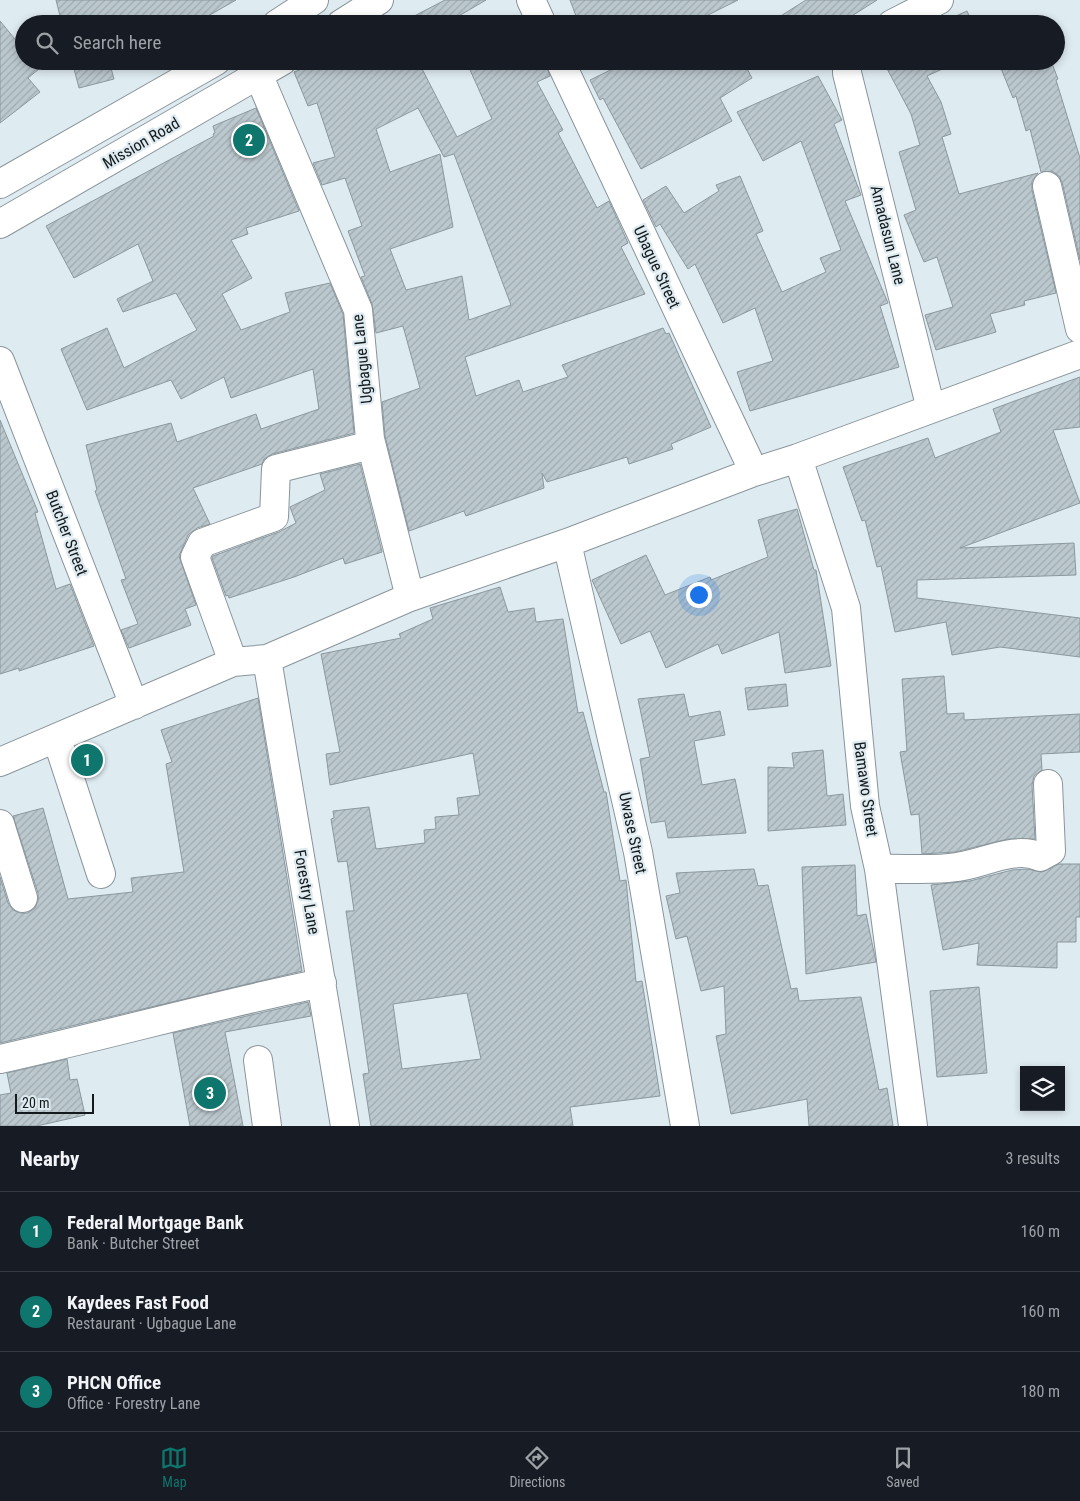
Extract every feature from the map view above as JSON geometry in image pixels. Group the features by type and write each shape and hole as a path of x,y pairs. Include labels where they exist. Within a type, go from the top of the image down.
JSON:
{"street":[{"path":"291,15 314,0"},
{"path":"355,15 379,0"},
{"path":"531,0 538,15"},
{"path":"910,15 939,0"},
{"name":"Mission Road","path":"0,184 200,70"},
{"name":"Mission Road","path":"0,224 268,70"},
{"name":"Ubague Street","path":"564,70 754,472"},
{"name":"Amadasun Lane","path":"848,70 931,409"},
{"name":"Ugbague Lane","path":"258,76 358,310 371,445 410,597"},
{"path":"1047,186 1080,330"},
{"path":"0,762 233,662 267,659 410,597 567,543 754,472 798,458 1080,354"},
{"name":"Butcher Street","path":"0,361 134,705"},
{"path":"233,662 195,557 202,543 274,517 276,469 371,445"},
{"name":"Bamawo Street","path":"798,458 846,608 865,806 879,868 913,1126"},
{"name":"Uwase Street","path":"567,543 638,852 685,1126"},
{"name":"Forestry Lane","path":"267,659 345,1126"},
{"path":"57,739 101,874"},
{"path":"879,868 957,867 996,857 1031,852 1040,857 1051,851 1048,784"},
{"path":"0,824 23,898"},
{"path":"0,1059 67,1044 241,999 322,982"},
{"path":"258,1060 267,1126"}],"building":[{"path":"56,0 236,0 210,15 60,15"},
{"path":"445,0 486,0 460,15 416,15"},
{"path":"570,0 738,0 708,15 576,15"},
{"path":"806,0 877,0 853,15 782,15"},
{"path":"967,11 969,15 958,15"},
{"path":"0,21 15,39 15,70 38,70 28,78 40,92 0,123"},
{"path":"74,70 112,70 114,79 79,88"},
{"path":"299,70 423,70 457,137 492,119 470,70 548,70 550,76 537,82 563,130 558,133 597,208 609,201 628,243 621,247 645,294 465,357 476,396 519,380 523,392 568,377 562,365 663,328 666,334 669,333 711,427 671,444 673,449 629,464 627,457 547,482 542,473 544,488 466,516 464,511 409,531 385,436 382,402 420,388 403,326 376,333 372,304 361,277 365,276 348,231 362,226 345,178 322,185 313,163 335,157 317,103 308,106 294,72","holes":["418,108 444,157 454,154 511,305 469,320 462,276 406,290 390,249 453,227 440,154 390,172 376,129"]},
{"path":"611,70 748,70 752,78 720,98 732,121 641,169 603,98 600,100 590,80"},
{"path":"888,70 940,70 927,76 941,102 951,134 942,137 959,194 1038,173 1032,181 1032,190 1056,293 1024,301 1025,305 990,314 996,332 936,350 925,315 953,307 937,257 924,262 904,215 916,210 899,152 920,145 911,114"},
{"path":"1002,70 1054,70 1080,158 1080,260 1062,182 1059,176 1052,171 1041,172 1030,129 1026,131 1016,96 1013,98"},
{"path":"818,76 842,120 834,124 861,195 845,201 888,303 880,306 899,367 750,411 737,372 773,361 755,308 723,323 695,264 688,269 660,224 656,227 643,200 666,186 684,213 719,191 716,185 740,176 763,231 756,234 782,292 826,272 820,258 841,250 801,141 763,161 737,112"},
{"path":"256,108 299,211 246,228 248,234 231,240 252,278 222,294 241,330 290,312 285,293 330,283 343,314 354,433 272,454 264,459 262,464 193,488 210,524 197,528 188,535 179,556 196,605 185,609 191,625 129,648 121,630 138,624 121,580 126,579 95,491 97,490 86,445 171,423 177,442 256,414 261,429 319,409 313,369 231,398 224,377 181,399 171,380 87,410 61,349 107,328 124,368 197,330 176,293 123,312 117,299 153,281 138,244 74,278 46,226 214,136 213,126"},
{"path":"1080,377 1080,427 1053,430 1080,503 960,548 1074,543 1076,575 917,580 917,598 1080,618 1080,657 1000,647 952,655 946,622 895,632 881,566 877,567 865,520 862,521 843,467 928,438 935,458 1001,432 993,409"},
{"path":"0,420 38,512 35,513 56,589 70,584 94,646 19,671 19,668 0,674"},
{"path":"360,464 382,552 345,564 343,558 294,577 229,598 228,595 226,596 212,558 213,556 279,532 296,523 290,507 325,490 320,474"},
{"path":"797,509 814,570 816,570 831,666 785,673 779,632 722,654 718,644 666,668 650,631 621,644 592,580 646,555 665,595 710,577 711,580 768,557 758,520"},
{"path":"500,587 508,612 534,608 536,622 563,619 578,713 583,712 604,792 606,792 620,881 626,880 636,982 642,981 660,1096 570,1107 573,1126 371,1126 363,1074 369,1073 346,911 354,911 347,861 338,862 331,819 334,818 333,811 369,807 376,849 425,843 424,830 436,829 435,817 459,815 457,798 480,795 473,753 330,785 326,754 340,752 321,654 401,638 399,634 433,619 430,608","holes":["467,993 481,1059 402,1069 393,1004"]},
{"path":"944,676 947,714 964,713 964,720 1080,714 1080,752 1041,754 1042,770 1034,776 1032,785 1035,839 1008,839 955,852 922,854 919,814 911,815 900,752 907,751 902,679"},
{"path":"786,684 788,706 748,710 745,688"},
{"path":"684,694 689,717 720,711 725,735 694,741 702,785 735,779 746,833 668,838 665,821 651,823 640,759 650,757 638,699"},
{"path":"258,698 302,971 0,1043 0,877 8,903 13,910 20,913 28,913 35,908 38,901 38,893 13,816 43,808 68,899 133,892 131,878 184,872 166,764 172,762 161,730"},
{"path":"823,750 827,796 843,794 846,825 768,831 768,767 794,768 792,753"},
{"path":"1059,864 1080,864 1080,917 1076,917 1076,942 1057,942 1057,968 977,965 979,943 943,950 931,885 970,881 1012,870 1027,869 1042,872"},
{"path":"855,865 857,916 866,914 876,962 806,974 802,867"},
{"path":"754,869 758,886 768,885 791,989 797,988 799,1001 861,997 879,1090 887,1088 893,1126 809,1126 807,1099 731,1114 716,1036 726,1034 724,986 701,991 687,936 676,939 666,896 680,893 676,873"},
{"path":"979,987 987,1073 937,1077 930,991"},
{"path":"308,1002 311,1016 225,1032 243,1126 190,1126 173,1033"},
{"path":"67,1059 70,1080 77,1079 85,1115 37,1126 0,1126 0,1095 11,1093 7,1073"}],"place":[{"name":"Kaydees Fast Food","path":"249,140"},
{"name":"Federal Mortgage Bank","path":"87,760"},
{"name":"PHCN Office","path":"210,1093"}]}
